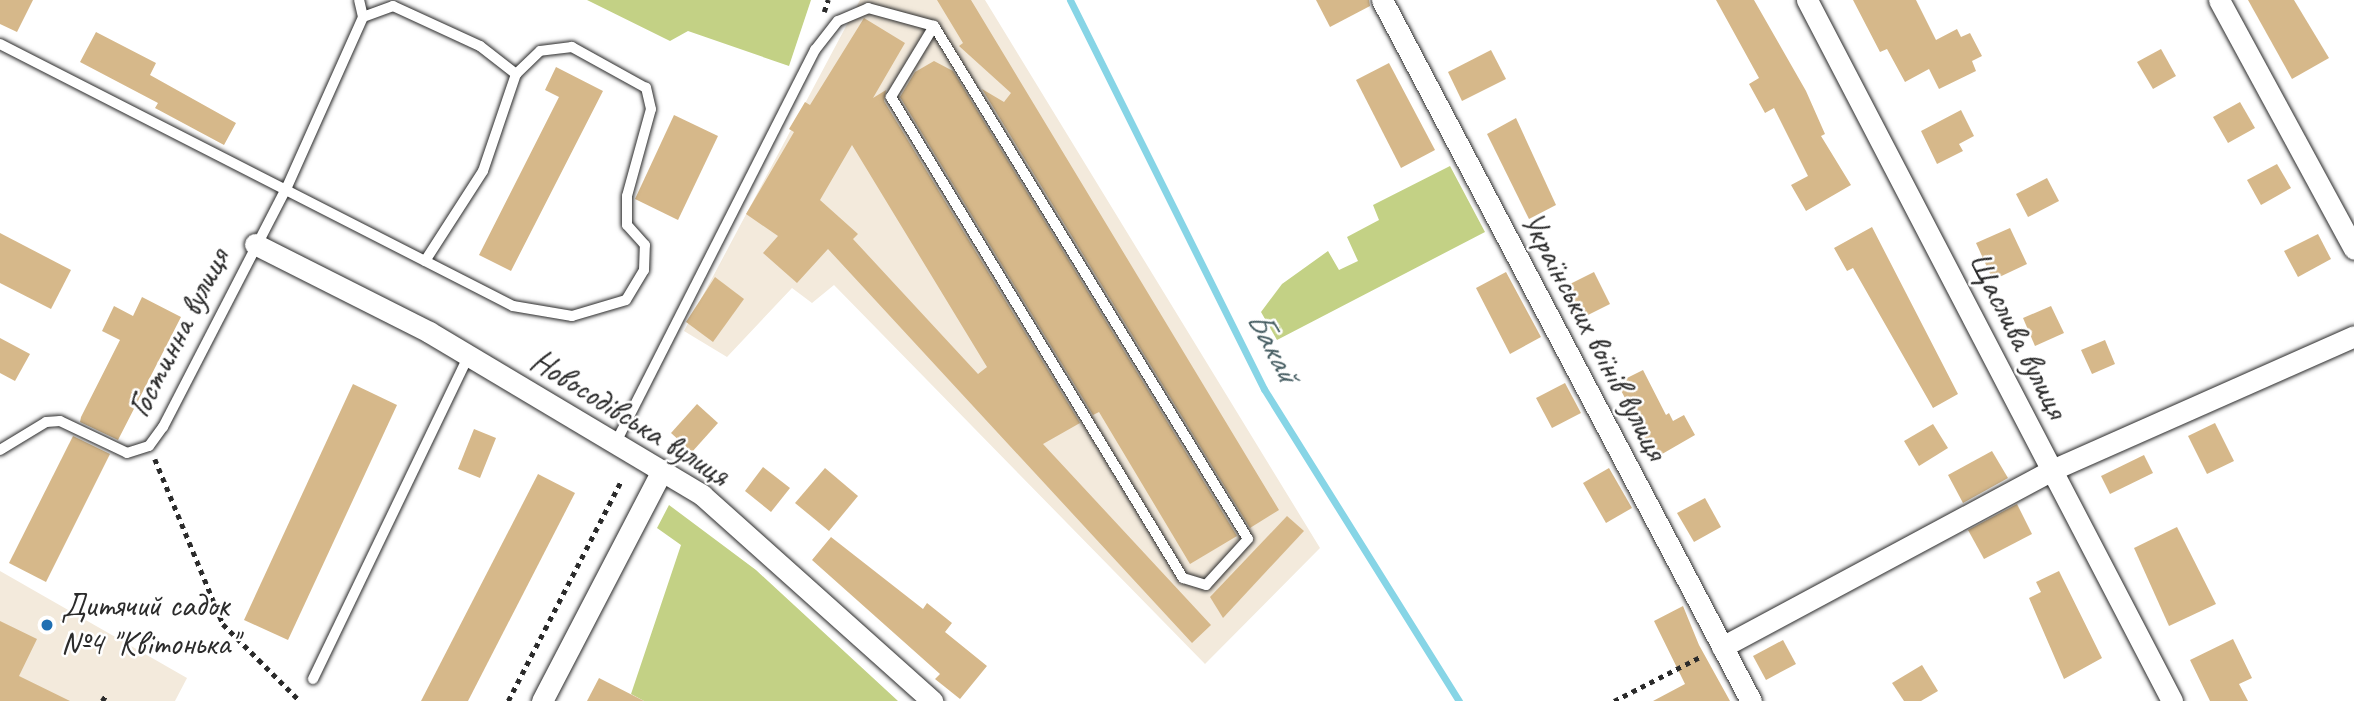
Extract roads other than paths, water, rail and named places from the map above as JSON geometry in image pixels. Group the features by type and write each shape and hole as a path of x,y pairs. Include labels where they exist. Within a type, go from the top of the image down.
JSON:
{"street":[{"name":"Українських воїнів вулиця","path":"1382,0 1751,701"},
{"name":"Щаслива вулиця","path":"1807,0 2172,701"},
{"path":"2219,0 2354,249"},
{"name":"Новосодівська вулиця","path":"255,244 469,355 702,495 932,701"},
{"path":"1722,646 2052,470 2354,337"},
{"path":"541,701 662,470"}],"lane":[{"path":"359,0 363,17 393,6 480,46 516,74"},
{"path":"616,442 815,50 838,21 852,11 868,8 900,13 934,26 1248,539 1206,585 1183,578 891,97 934,26"},
{"name":"Гостинна вулиця","path":"0,450 46,422 60,421 127,453 149,446 163,427 255,244 287,187 363,17"},
{"path":"0,44 287,187 425,261 513,306 572,316 626,300 644,270 645,245 627,225 627,196 651,108 646,88 572,47 540,51 516,74 483,171 425,261"},
{"path":"313,679 469,355"}],"waterway":[{"name":"Бакай","path":"1070,0 1264,389 1459,701"}],"place":[{"name":"Дитячий садок №4 \"Квітонька\"","path":"47,625"}]}
